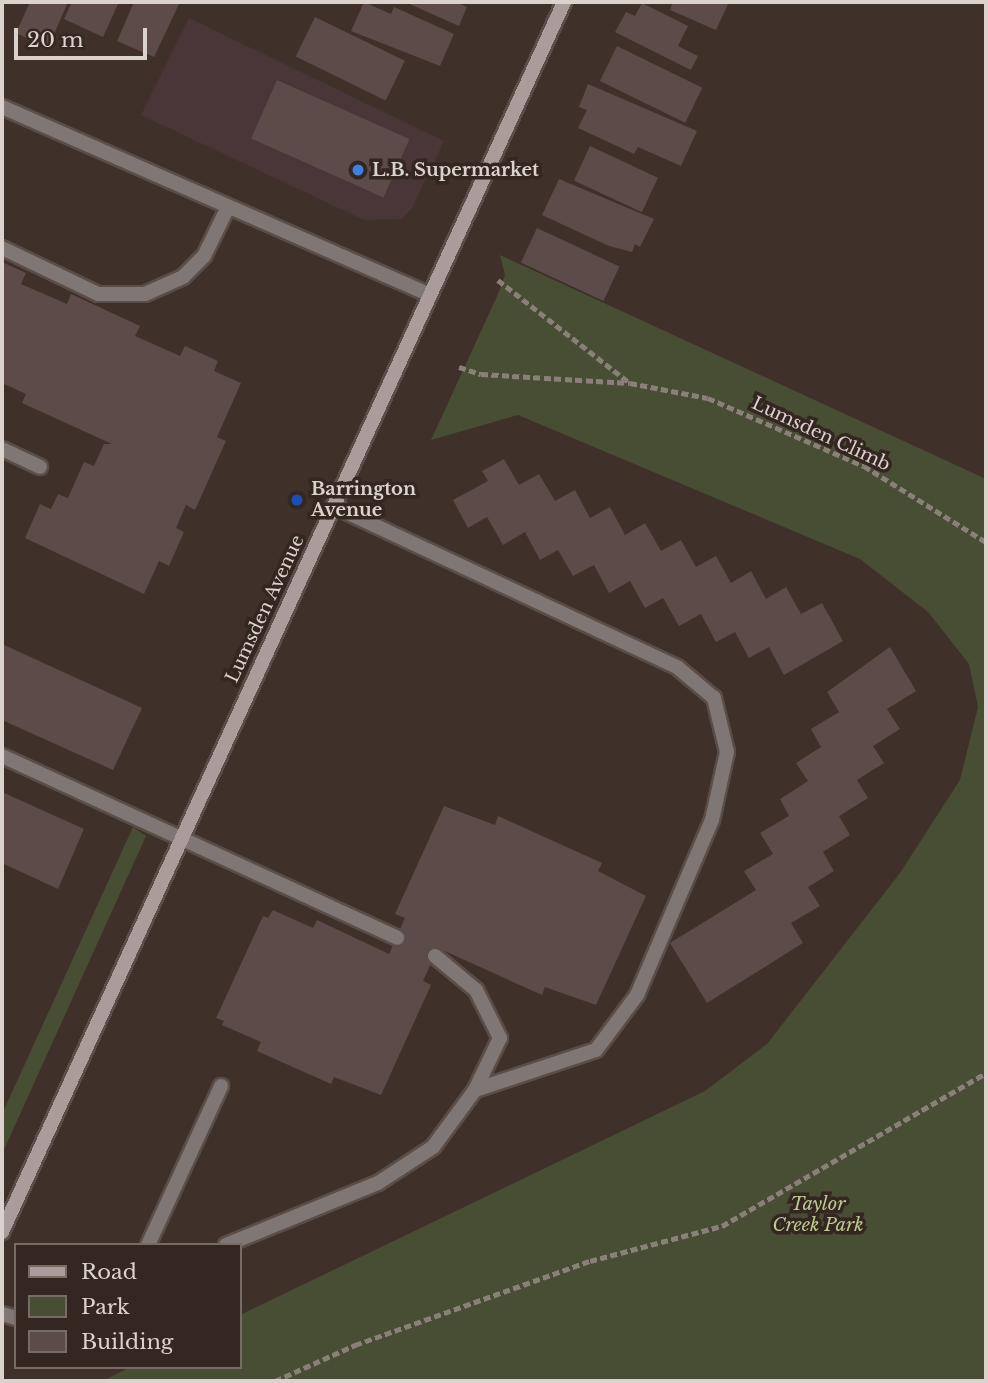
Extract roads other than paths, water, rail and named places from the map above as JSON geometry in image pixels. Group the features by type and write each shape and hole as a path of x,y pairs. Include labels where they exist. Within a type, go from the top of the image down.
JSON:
{"street":[{"name":"Lumsden Avenue","path":"2,1232 334,506 428,293 564,2"},
{"path":"2,107 227,209 428,293"},
{"path":"2,248 98,294 145,293 183,277 204,256 227,209"},
{"path":"2,449 40,467"},
{"path":"334,506 677,667 714,698 727,752 712,820 637,995 596,1050 475,1090"},
{"path":"2,756 180,840 397,937"},
{"path":"231,1243 378,1183 433,1147 475,1090 500,1038 476,990 435,956"},
{"path":"149,1243 220,1086"}],"place":[{"name":"L.B. Supermarket","path":"358,170"},
{"name":"Barrington Avenue","path":"297,500"}],"park label":[{"name":"Taylor Creek Park","path":"818,1215"}]}
